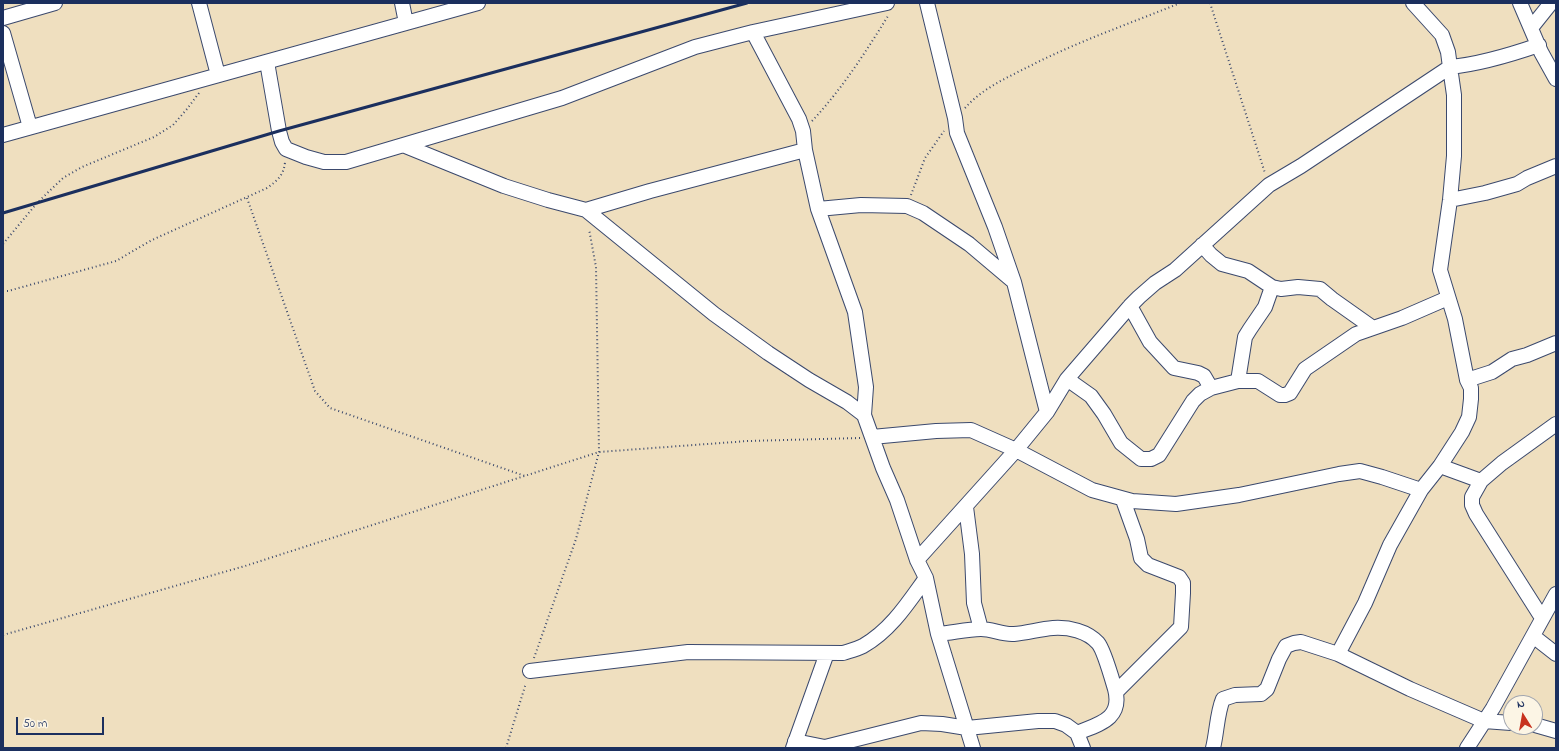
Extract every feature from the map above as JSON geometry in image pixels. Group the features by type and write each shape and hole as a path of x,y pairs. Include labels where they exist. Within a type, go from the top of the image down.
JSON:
{"street":[{"path":"3,18 55,3"},
{"path":"199,3 215,75"},
{"path":"402,3 406,23"},
{"path":"3,135 478,3"},
{"path":"927,3 955,118 957,133 995,227 1014,282 1047,412"},
{"path":"1338,654 1365,603 1390,545 1421,490 1440,466 1462,432 1468,417 1471,388 1467,380 1455,319 1440,270 1450,200 1454,156 1454,95 1448,52 1442,35 1414,3"},
{"path":"1520,3 1556,79"},
{"path":"1531,28 1551,3"},
{"path":"267,62 282,142 286,149 324,162 346,162 562,98 695,47 753,32 887,9"},
{"path":"753,32 788,97 803,131 805,150 818,209 855,312 866,387 864,415 883,468 897,500 917,560 926,578 938,634 973,748"},
{"path":"3,33 30,127"},
{"path":"917,560 1016,450 1047,412 1067,379 1130,306 1155,283 1175,270 1269,186 1450,67 1470,65 1539,45"},
{"path":"403,145 504,186 586,210 714,314 808,380 847,402 864,415"},
{"path":"586,210 650,191 805,150"},
{"path":"1450,200 1485,193 1517,184 1522,180 1556,166"},
{"path":"818,209 861,205 907,206 923,213 969,244 1014,282"},
{"path":"1202,245 1222,264 1248,271 1272,287 1282,289 1304,287 1320,288 1332,299 1373,328"},
{"path":"1238,381 1245,337 1265,307 1272,287"},
{"path":"1067,379 1091,396 1104,414 1121,443 1141,459 1151,459 1159,455 1193,401 1200,394 1211,388 1238,381 1258,381 1280,395 1285,396 1290,394 1305,369 1356,334 1402,318 1448,298"},
{"path":"1130,306 1150,342 1174,368 1198,373 1204,376 1211,388"},
{"path":"1467,380 1492,372 1512,359 1527,355 1556,343"},
{"path":"1542,618 1476,514 1472,505 1472,497 1481,481 1502,463 1556,424"},
{"path":"872,437 936,431 971,430 1016,450 1092,490 1123,500 1176,504 1239,495 1360,471 1382,476 1421,490"},
{"path":"1440,466 1481,481"},
{"path":"1116,692 1181,626 1183,593 1183,583 1179,577 1148,565 1141,558 1137,539 1123,500"},
{"path":"966,507 972,554 974,603 981,629"},
{"path":"530,671 688,652 843,653 862,647 881,634 900,614 926,578"},
{"path":"1467,748 1484,722 1542,618 1555,598"},
{"path":"938,634 981,629 1012,634 1053,628 1086,634 1099,644 1110,669 1116,692 1115,706 1113,715 1104,722 1077,733"},
{"path":"1533,636 1556,654"},
{"path":"1212,748 1217,733 1223,699 1235,695 1261,694 1267,689 1286,646 1301,642 1338,654 1410,689 1484,722 1503,723"},
{"path":"827,653 794,744 826,748 921,723 942,724 967,728 1038,721 1055,721 1066,725 1077,733 1083,748"},
{"path":"1543,727 1556,731"}],"path":[{"path":"907,206 925,158 945,130 975,97 1002,80 1054,53 1180,3"},
{"path":"1210,3 1246,119 1269,186"},
{"path":"803,131 828,104 860,60 887,9"},
{"path":"3,244 37,203 63,178 82,167 154,137 173,125 215,75"},
{"path":"3,291 8,291 116,261 152,240 267,188 279,180 285,166 286,149"},
{"path":"247,198 315,392 330,408 526,476"},
{"path":"506,748 530,671 576,539 599,452 596,267 586,210"},
{"path":"3,635 245,566 599,452 748,441 872,437"}],"railway":[{"path":"3,213 279,131 747,3"}]}
